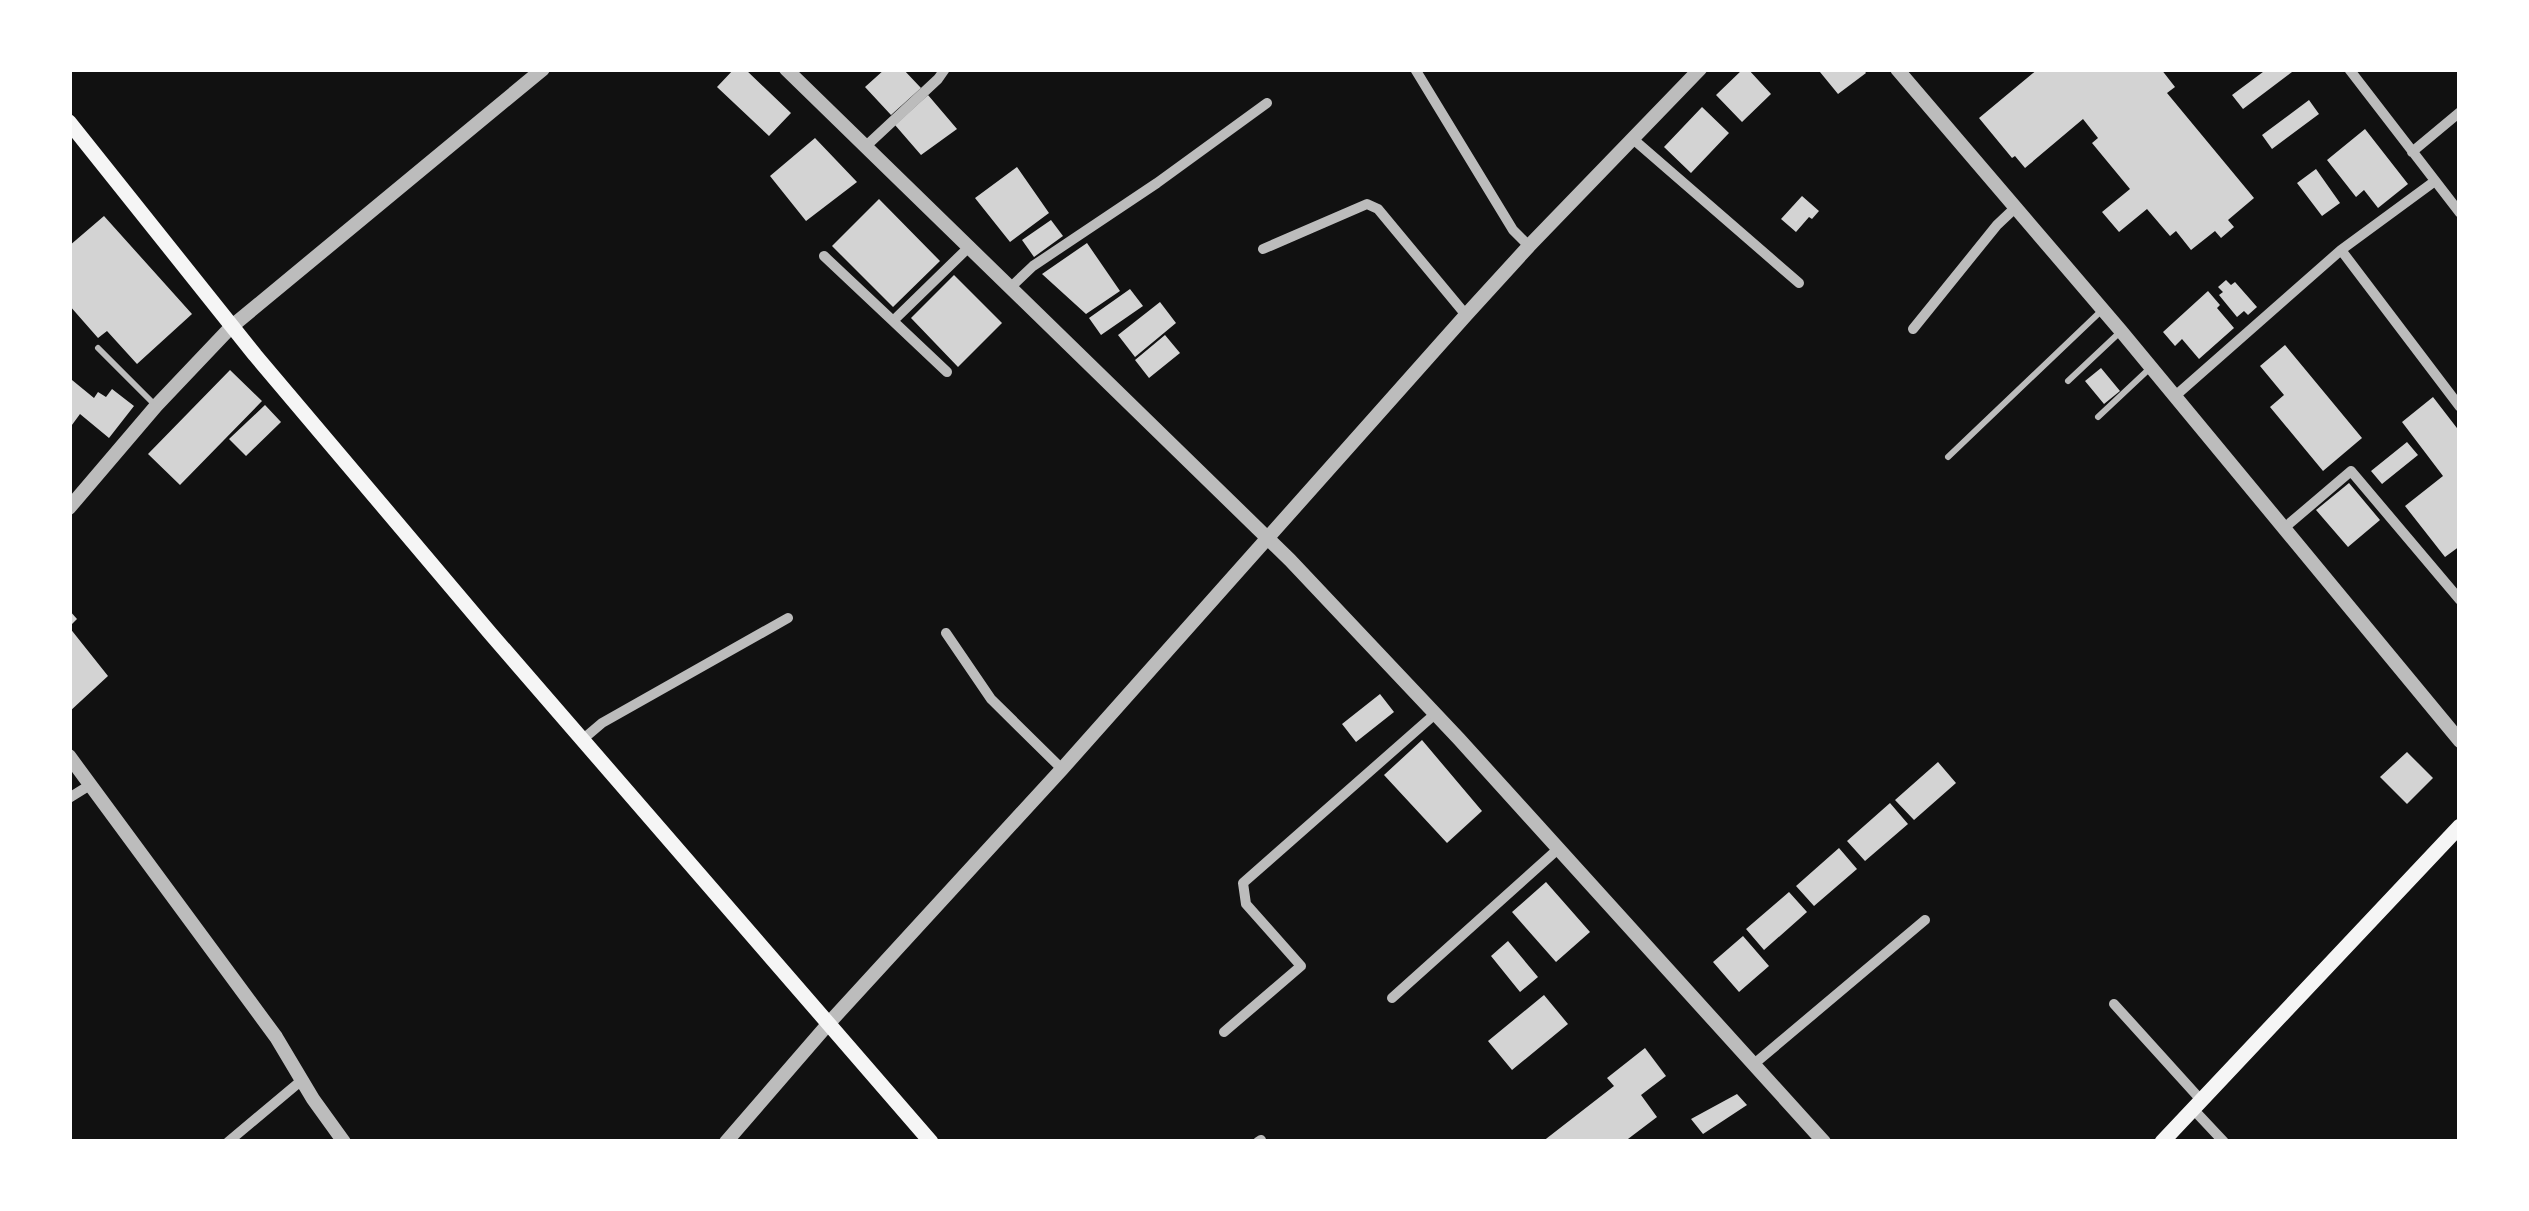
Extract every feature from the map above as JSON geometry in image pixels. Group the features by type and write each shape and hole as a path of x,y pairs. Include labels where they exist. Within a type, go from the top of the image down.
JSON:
{"main road":[{"path":"69,122 231,327 931,1142"},
{"path":"2162,1142 2460,826"}],"street":[{"path":"69,508 231,327 543,69"},
{"path":"786,69 1267,536 1435,713 1824,1142"},
{"path":"866,147 945,69"},
{"path":"1415,69 1514,230 1529,245"},
{"path":"726,1142 1529,245 1700,69"},
{"path":"1897,69 2103,309 2460,741"},
{"path":"2349,69 2460,213"},
{"path":"1012,286 1267,103"},
{"path":"2412,152 2460,112"},
{"path":"1633,139 1798,283"},
{"path":"2174,397 2341,250 2434,181"},
{"path":"1263,249 1367,204 1378,209 1466,315"},
{"path":"1913,329 2015,208"},
{"path":"893,321 970,246"},
{"path":"2341,250 2460,407"},
{"path":"824,256 947,372"},
{"path":"2283,529 2350,471 2460,600"},
{"path":"582,740 602,723 788,618"},
{"path":"946,633 991,699 1061,769"},
{"path":"1224,1032 1301,966 1246,904 1243,883 1435,713"},
{"path":"69,756 276,1037 344,1142"},
{"path":"69,798 90,784"},
{"path":"1392,998 1558,850"},
{"path":"1754,1064 1925,920"},
{"path":"2114,1004 2224,1142"},
{"path":"228,1142 302,1080"}],"lane":[{"path":"1948,457 2103,309"},
{"path":"2068,381 2121,331"},
{"path":"98,348 156,406"},
{"path":"2098,417 2150,368"}],"building":[{"path":"734,69 745,69 791,113 769,136 717,87"},
{"path":"885,69 903,69 921,88 891,115 865,87"},
{"path":"1743,69 1771,94 1742,122 1716,95"},
{"path":"1863,69 1866,73 1838,94 1820,72"},
{"path":"2038,69 2161,69 2175,87 2167,93 2254,198 2228,220 2234,227 2221,238 2215,231 2191,250 2176,231 2170,236 2147,209 2119,232 2102,212 2130,189 2092,143 2098,138 2083,119 2025,168 2012,158 1979,118"},
{"path":"2267,69 2296,69 2243,109 2232,95"},
{"path":"928,95 957,129 921,155 895,125"},
{"path":"2309,100 2319,114 2272,149 2262,135"},
{"path":"1702,107 1729,133 1691,173 1664,147"},
{"path":"2365,129 2408,184 2378,208 2364,190 2356,197 2327,160"},
{"path":"815,138 857,182 806,221 770,176"},
{"path":"1017,167 1049,213 1010,242 975,198"},
{"path":"2316,169 2340,203 2322,216 2297,183"},
{"path":"1802,196 1819,211 1796,232 1781,219"},
{"path":"879,199 940,261 893,307 832,246"},
{"path":"104,216 192,314 137,364 107,331 98,338 69,305 69,246"},
{"path":"1051,220 1063,236 1034,257 1022,240"},
{"path":"1087,243 1120,291 1086,314 1042,274"},
{"path":"954,275 1002,323 958,367 911,318"},
{"path":"2226,280 2231,285 2235,282 2257,307 2248,315 2244,311 2237,317 2219,295 2223,292 2218,287"},
{"path":"1130,289 1143,306 1101,335 1089,318"},
{"path":"2208,291 2234,328 2199,359 2182,339 2175,346 2163,332"},
{"path":"1160,302 1176,323 1135,357 1118,335"},
{"path":"1165,335 1180,353 1149,378 1135,360"},
{"path":"2285,345 2362,438 2323,471 2270,407 2284,395 2260,366"},
{"path":"2101,368 2120,391 2104,404 2085,381"},
{"path":"230,370 262,401 180,485 148,454"},
{"path":"72,380 94,398 98,392 106,397 112,389 134,406 109,438 80,414 69,429"},
{"path":"2433,397 2460,432 2460,546 2445,557 2405,506 2443,476 2402,422"},
{"path":"265,405 281,422 246,456 229,439"},
{"path":"2407,442 2418,455 2382,484 2371,471"},
{"path":"2349,483 2380,520 2348,547 2316,510"},
{"path":"69,627 108,676 69,712"},
{"path":"1380,694 1394,712 1356,742 1342,724"},
{"path":"1422,740 1482,811 1447,843 1384,775"},
{"path":"2407,752 2433,778 2407,804 2380,777"},
{"path":"1938,762 1956,783 1914,820 1895,800"},
{"path":"1890,803 1908,824 1865,861 1847,841"},
{"path":"1839,848 1857,869 1814,906 1796,886"},
{"path":"1546,882 1590,932 1556,962 1512,912"},
{"path":"1789,892 1807,912 1764,950 1746,929"},
{"path":"1743,936 1769,966 1739,992 1713,962"},
{"path":"1508,941 1538,977 1520,992 1491,956"},
{"path":"1544,995 1568,1024 1512,1070 1488,1041"},
{"path":"1645,1048 1666,1076 1641,1095 1657,1117 1624,1142 1542,1142 1614,1086 1607,1078"},
{"path":"1737,1094 1747,1105 1703,1134 1691,1119"}]}
